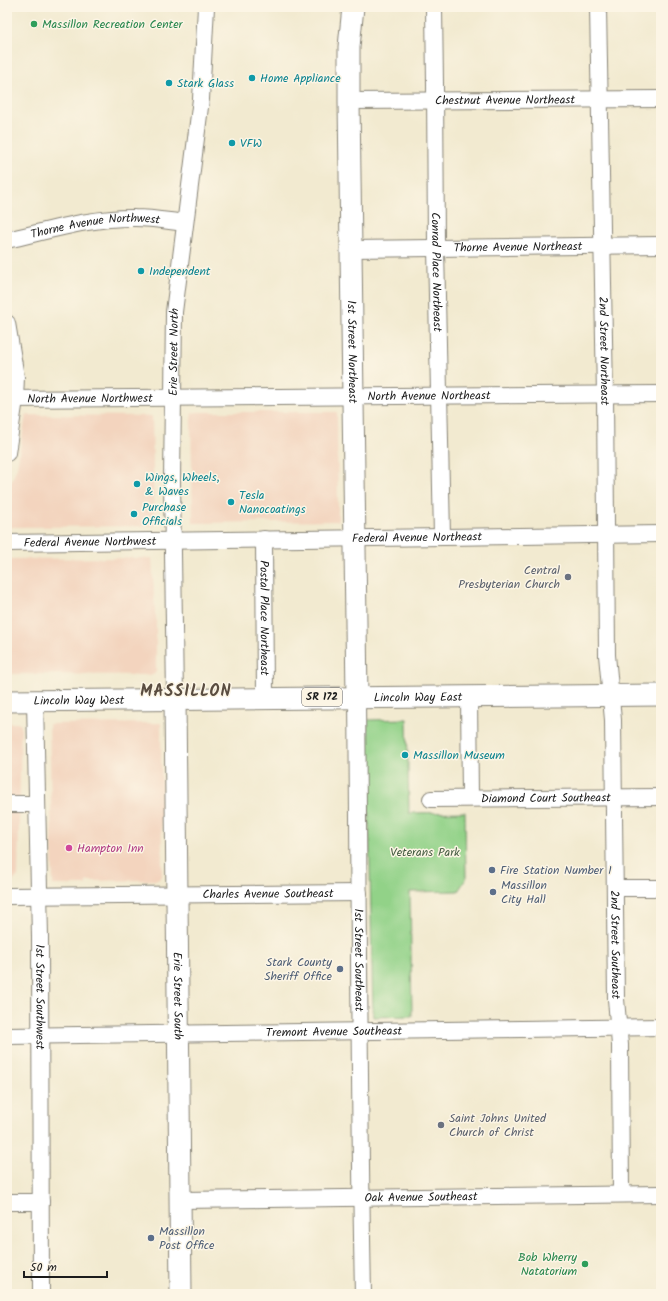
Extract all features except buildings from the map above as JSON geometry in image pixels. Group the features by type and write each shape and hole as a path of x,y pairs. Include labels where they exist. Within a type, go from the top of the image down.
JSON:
{"main road":[{"name":"1st Street Northeast","path":"353,7 349,47 349,101 356,697"},
{"name":"Lincoln Way East","path":"175,699 661,695"},
{"name":"Lincoln Way West","path":"7,701 175,699"},
{"name":"Erie Street South","path":"175,699 181,1294"}],"street":[{"name":"Erie Street North","path":"175,699 172,540 174,312 196,148 201,98 206,7"},
{"name":"Conrad Place Northeast","path":"434,7 436,248 442,536"},
{"name":"2nd Street Northeast","path":"598,7 607,654 611,695"},
{"name":"Chestnut Avenue Northeast","path":"349,101 661,99"},
{"name":"Thorne Avenue Northwest","path":"7,240 68,226 118,219 151,219 185,223"},
{"name":"Thorne Avenue Northeast","path":"351,249 661,245"},
{"path":"7,323 16,377 11,399 7,453"},
{"name":"North Avenue Northeast","path":"173,398 661,394"},
{"name":"North Avenue Northwest","path":"11,399 173,398"},
{"name":"Federal Avenue Northeast","path":"172,540 661,534"},
{"name":"Postal Place Northeast","path":"264,539 265,698"},
{"name":"Federal Avenue Northwest","path":"7,543 172,540"},
{"name":"2nd Street Southeast","path":"611,695 613,720 616,888 616,999 620,1046 622,1194"},
{"path":"469,696 470,798"},
{"name":"1st Street Southeast","path":"356,697 363,1294"},
{"name":"1st Street Southwest","path":"35,700 39,896 41,1294"},
{"name":"Diamond Court Southeast","path":"431,799 661,797"},
{"path":"7,804 37,804"},
{"path":"616,888 661,888"},
{"name":"Charles Avenue Southeast","path":"7,896 359,893"},
{"name":"Tremont Avenue Southeast","path":"7,1036 661,1027"},
{"name":"Oak Avenue Southeast","path":"180,1200 661,1194"},
{"path":"7,1202 41,1202"}],"shaded area":[{"path":"337,412 338,521 193,523 191,420 192,413"},
{"path":"26,415 152,416 154,526 7,527 7,493 17,467"},
{"path":"152,558 156,615 156,672 153,675 7,674 7,559"},
{"path":"7,723 20,723 21,726 18,876 13,881 7,881"},
{"path":"161,723 162,876 158,880 87,881 85,885 53,885 49,724"}],"green space":[{"name":"Veterans Park","path":"407,719 409,813 465,812 466,879 458,891 410,892 412,1016 373,1017 367,720"}],"place":[{"name":"Massillon Recreation Center","path":"34,24"},
{"name":"Home Appliance","path":"252,78"},
{"name":"Stark Glass","path":"169,83"},
{"name":"VFW","path":"232,143"},
{"name":"Independent","path":"141,271"},
{"name":"Wings, Wheels, & Waves","path":"137,484"},
{"name":"Tesla Nanocoatings","path":"231,502"},
{"name":"Purchase Officials","path":"134,514"},
{"name":"Central Presbyterian Church","path":"568,577"},
{"name":"Massillon Museum","path":"405,755"},
{"name":"Hampton Inn","path":"69,848"},
{"name":"Fire Station Number 1","path":"492,870"},
{"name":"Massillon City Hall","path":"493,892"},
{"name":"Stark County Sheriff Office","path":"340,969"},
{"name":"Saint Johns United Church of Christ","path":"441,1125"},
{"name":"Massillon Post Office","path":"151,1238"},
{"name":"Bob Wherry Natatorium","path":"585,1264"}],"district":[{"name":"MASSILLON","path":"186,691"}]}
